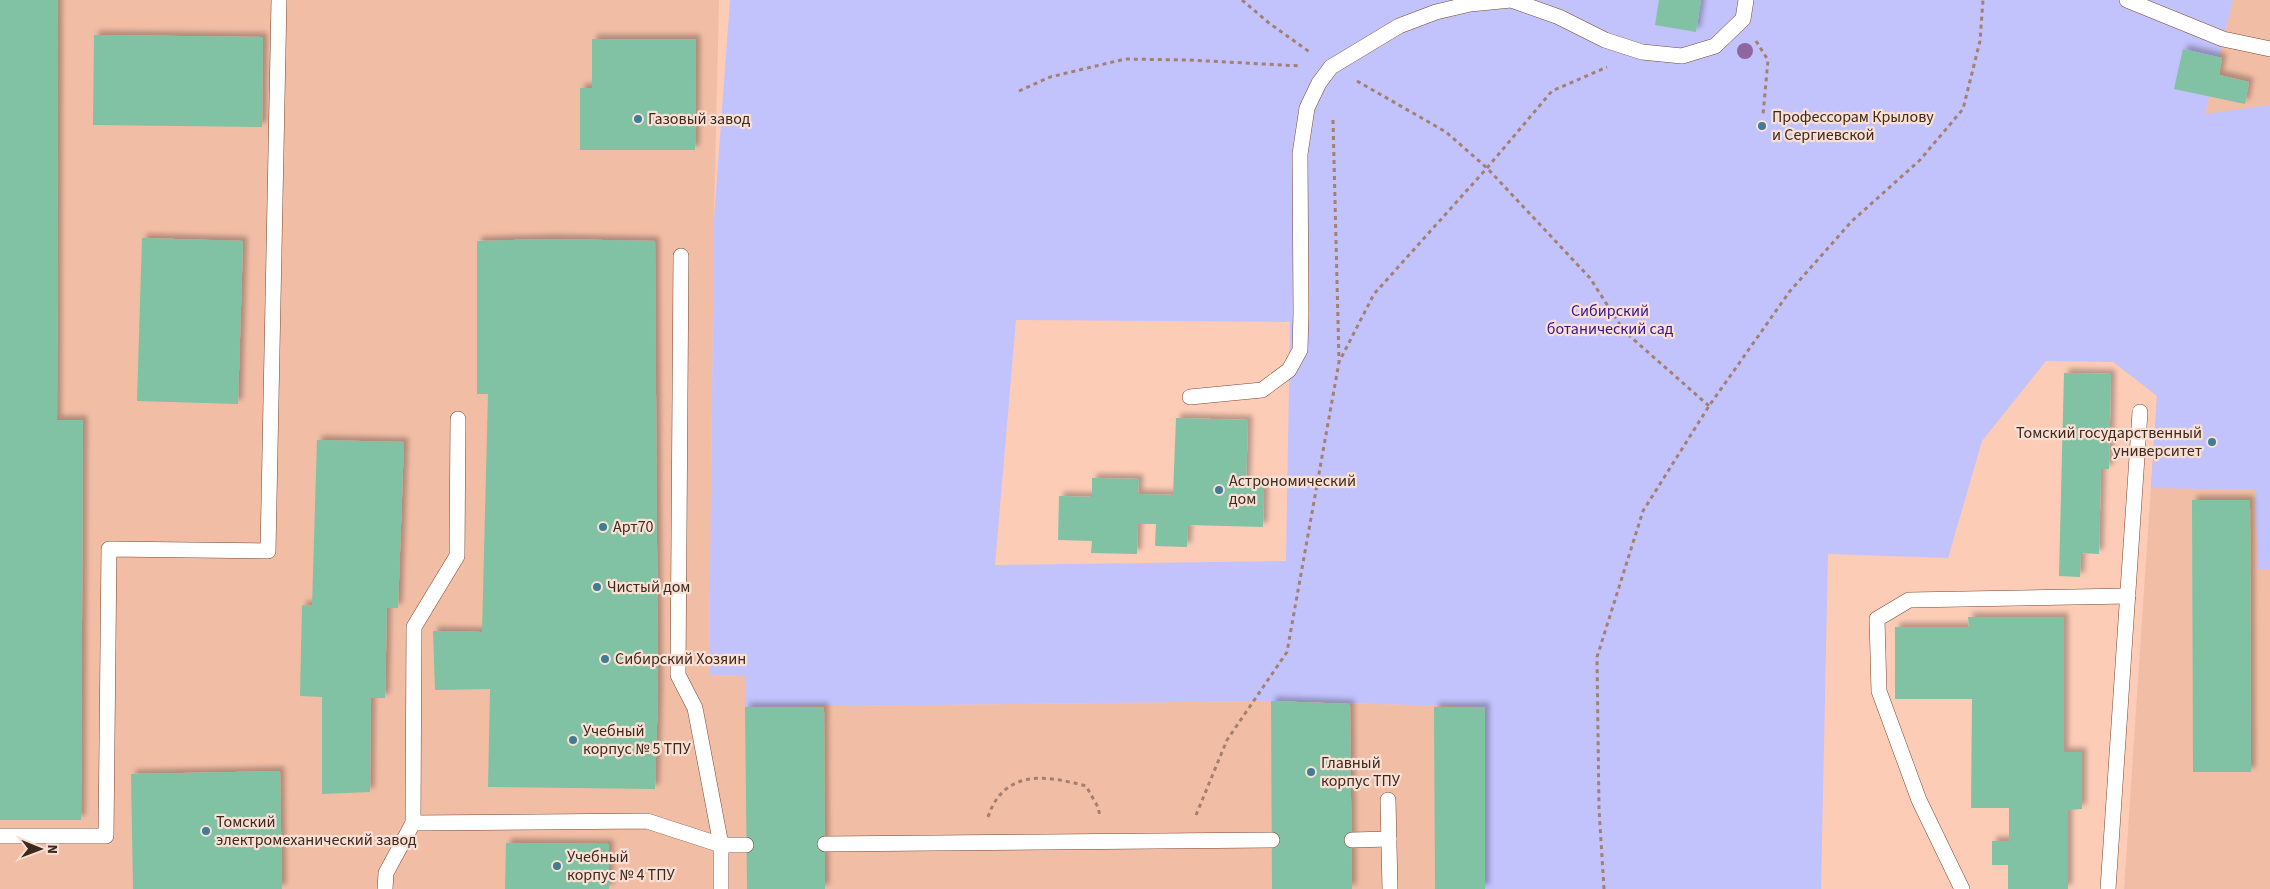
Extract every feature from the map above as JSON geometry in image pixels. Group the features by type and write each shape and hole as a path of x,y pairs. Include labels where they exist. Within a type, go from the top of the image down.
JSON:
{"lane":[{"path":"0,836 106,836 109,549 268,551 279,0"},
{"path":"1190,397 1262,390 1289,370 1300,350 1300,154 1307,108 1318,83 1332,67 1399,26 1436,12 1470,4 1511,0 1559,16 1605,40 1642,52 1682,56 1715,46 1743,19 1746,0"},
{"path":"2127,0 2223,39 2270,49"},
{"path":"681,256 678,674 695,708 721,845 721,889"},
{"path":"2108,889 2140,412"},
{"path":"385,889 386,872 412,824 414,627 457,556 458,419"},
{"path":"1962,889 1919,800 1879,691 1877,619 1909,600 2128,596"},
{"path":"1388,800 1390,889"},
{"path":"412,824 647,821 721,845 746,844"},
{"path":"1352,840 1389,839"},
{"path":"825,844 1272,840"}],"path":[{"path":"1242,0 1269,23 1332,67 1446,132 1487,168 1590,278 1624,331 1709,406"},
{"path":"1604,889 1599,809 1598,657 1643,511 1709,406 1790,291 1852,221 1920,160 1963,109 1980,41 1983,0"},
{"path":"1743,19 1768,60 1763,115"},
{"path":"1340,362 1374,294 1487,168 1552,91 1642,52"},
{"path":"1019,91 1050,77 1125,59 1332,67"},
{"path":"1185,840 1227,740 1287,652 1340,362 1333,116"},
{"path":"981,843 992,804 1010,785 1034,777 1062,779 1086,786 1098,807 1104,841"}],"shaded area":[{"path":"0,0 719,0 714,219 709,675 745,676 746,707 1271,701 1485,707 1485,889 0,889"},
{"name":"Томский государственный университет","path":"2233,0 2270,0 2270,889 2124,889 2157,396 2205,114"}],"green space":[{"name":"Сибирский ботанический сад","path":"730,0 2233,0 2205,114 2270,105 2270,569 2258,569 2255,490 2151,488 2157,396 2113,362 2046,361 1982,441 1948,558 1828,554 1821,889 1485,889 1485,707 1270,701 745,707 745,676 709,675 714,219","holes":["1016,320 1290,322 1286,561 995,565"]}],"building":[{"path":"0,0 58,0 57,420 83,420 81,820 0,820"},
{"path":"1659,0 1701,0 1696,32 1655,25"},
{"path":"94,35 263,37 262,127 93,125"},
{"name":"Газовый завод","path":"592,39 696,39 695,150 580,150 580,88 592,88"},
{"path":"2183,49 2222,58 2219,75 2249,82 2245,104 2174,89"},
{"path":"142,238 243,241 238,404 137,401"},
{"path":"551,239 655,241 658,694 655,789 488,787 490,689 435,690 433,631 482,632 488,394 477,394 477,241"},
{"path":"2064,373 2111,374 2109,469 2101,469 2099,554 2081,553 2080,577 2059,576"},
{"name":"Астрономический дом","path":"1176,418 1248,420 1246,485 1264,485 1263,527 1188,525 1187,547 1155,546 1156,524 1138,524 1137,554 1091,553 1092,541 1058,540 1059,496 1092,497 1092,478 1139,479 1138,494 1173,495"},
{"path":"317,440 404,442 398,608 387,608 385,698 371,698 370,792 322,794 322,697 300,696 302,605 312,606"},
{"path":"2192,500 2250,500 2251,772 2193,772"},
{"path":"1968,617 2064,617 2064,752 2082,752 2082,809 2068,810 2068,889 2008,889 2008,865 1992,865 1992,841 2009,841 2009,808 1971,808 1972,699 1895,699 1895,627 1969,627"},
{"name":"Главный корпус ТПУ","path":"1271,701 1350,704 1352,889 1272,889"},
{"path":"745,707 824,707 825,889 747,889"},
{"path":"1434,707 1485,707 1485,889 1435,889"},
{"name":"Томский электромеханический завод","path":"280,771 282,889 133,889 131,774"},
{"name":"Учебный корпус № 4 ТПУ","path":"506,843 609,844 609,889 505,889"}],"place":[{"name":"Газовый завод","path":"638,119"},
{"name":"Профессорам Крылову и Сергиевской","path":"1762,126"},
{"name":"Томский государственный университет","path":"2212,442"},
{"name":"Астрономический дом","path":"1219,490"},
{"name":"Арт70","path":"603,527"},
{"name":"Чистый дом","path":"597,587"},
{"name":"Сибирский Хозяин","path":"605,659"},
{"name":"Учебный корпус № 5 ТПУ","path":"573,740"},
{"name":"Главный корпус ТПУ","path":"1311,772"},
{"name":"Томский электромеханический завод","path":"206,831"},
{"name":"Учебный корпус № 4 ТПУ","path":"557,866"}]}
